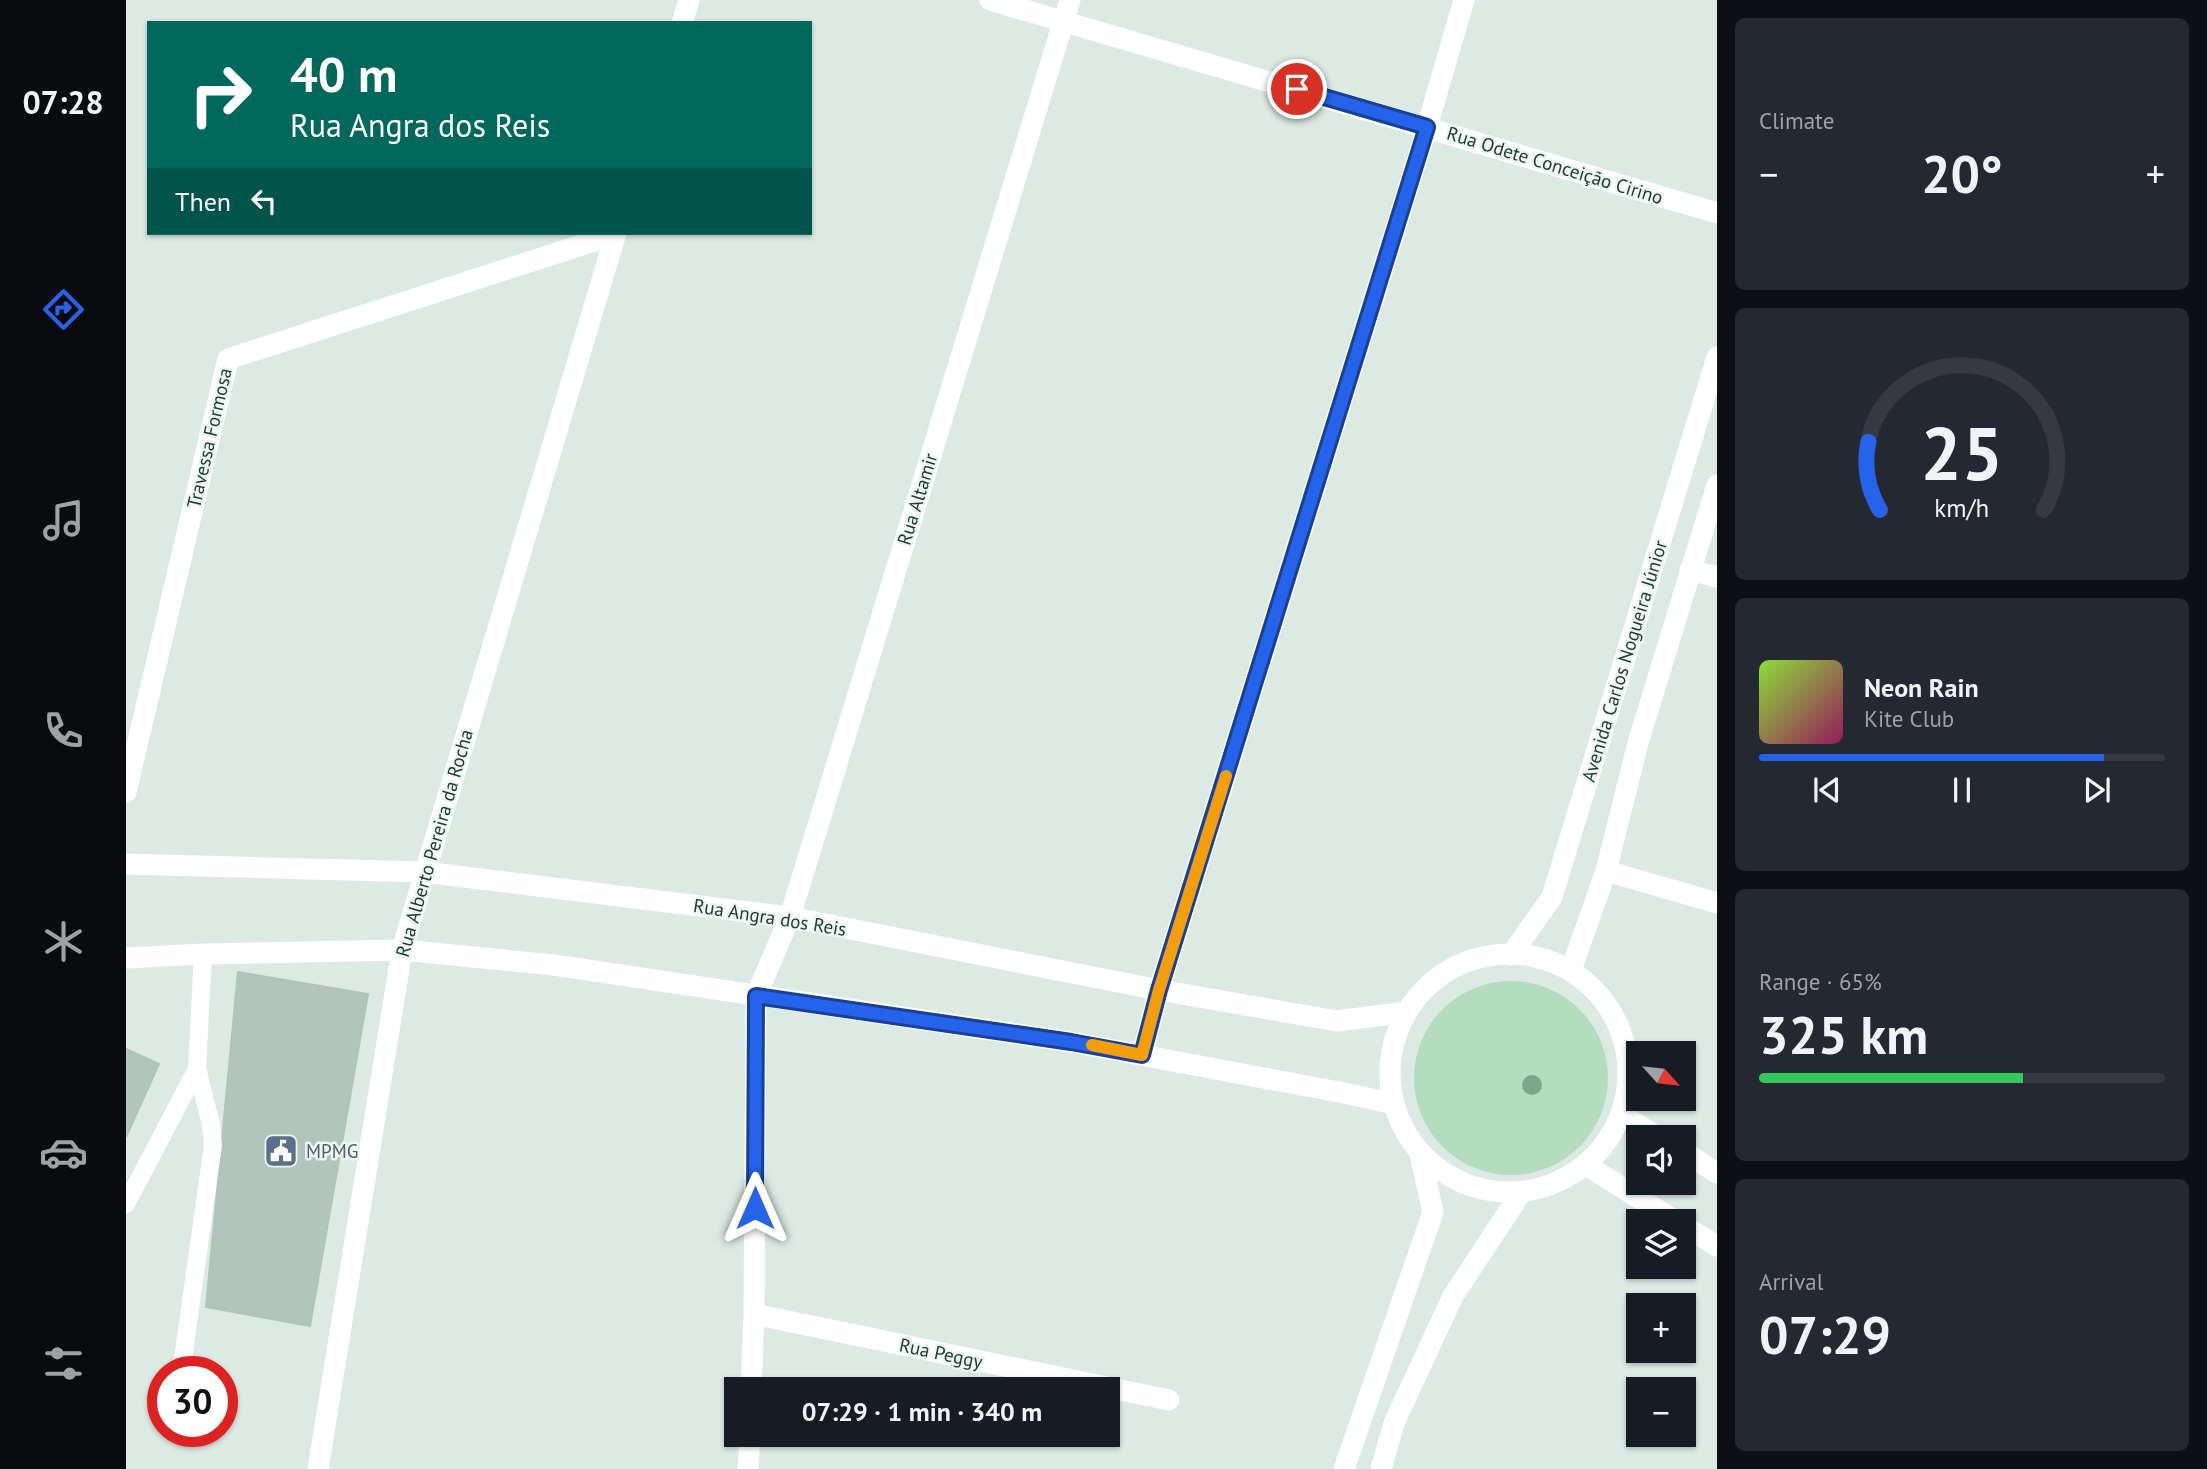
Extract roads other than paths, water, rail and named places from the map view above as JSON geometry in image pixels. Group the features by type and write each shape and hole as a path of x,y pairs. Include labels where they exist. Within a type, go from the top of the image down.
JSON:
{"street":[{"path":"683,21 690,0"},
{"name":"Rua Odete Conceição Cirino","path":"990,0 1717,213"},
{"name":"Rua Altamir","path":"756,996 790,917 1070,0"},
{"path":"1142,1055 1159,990 1464,0"},
{"name":"Travessa Formosa","path":"126,792 228,359 610,235"},
{"name":"Rua Alberto Pereira da Rocha","path":"318,1469 402,950 615,235"},
{"name":"Avenida Carlos Nogueira Júnior","path":"1511,954 1552,897 1717,357"},
{"name":"Avenida Carlos Nogueira Júnior","path":"1571,970 1606,871 1638,743 1717,485"},
{"path":"1690,570 1717,577"},
{"name":"Rua Angra dos Reis","path":"126,864 424,872 790,917 1159,990 1337,1021 1407,1012"},
{"path":"1606,871 1717,904"},
{"path":"126,958 402,950 554,965 1071,1042 1394,1104"},
{"path":"1492,955 1527,955 1550,960 1571,970 1599,993 1618,1023 1628,1058 1627,1094 1623,1115 1598,1154 1586,1165 1548,1187 1521,1193 1493,1193 1477,1189 1441,1172 1420,1154 1404,1131 1394,1104 1390,1073 1395,1041 1407,1012 1429,985 1459,965 1492,955"},
{"path":"752,1377 756,996"},
{"path":"1623,1115 1639,1125"},
{"path":"1344,1469 1433,1212 1420,1154"},
{"path":"1696,1160 1717,1173"},
{"path":"1586,1165 1656,1209"},
{"path":"1381,1469 1394,1423 1453,1296 1521,1193"},
{"path":"1696,1233 1717,1246"},
{"name":"Rua Peggy","path":"754,1314 1169,1400"},
{"path":"748,1469 749,1447"}],"lane":[{"path":"183,1356 213,1146 211,1124 197,1069 204,954"},
{"path":"126,1204 197,1069"}],"place":[{"name":"MPMG","path":"281,1151"}]}
